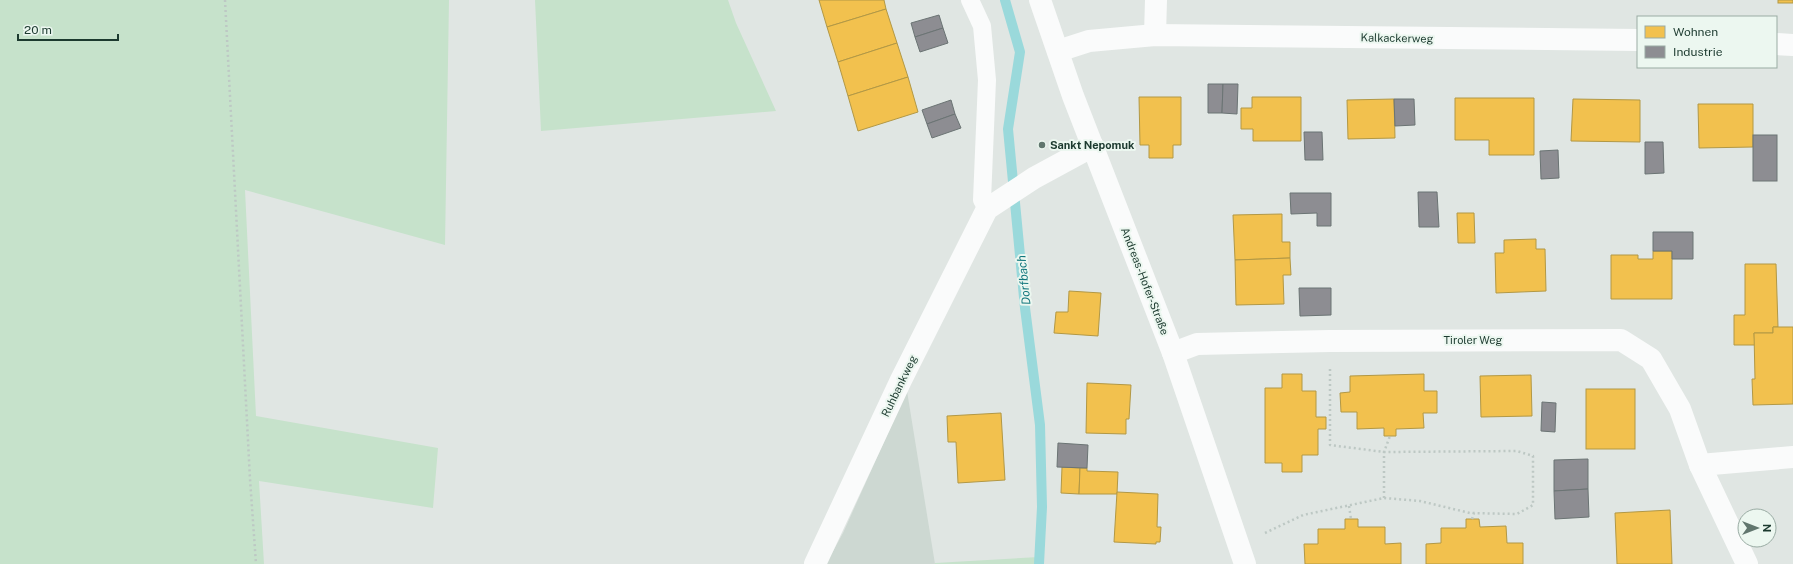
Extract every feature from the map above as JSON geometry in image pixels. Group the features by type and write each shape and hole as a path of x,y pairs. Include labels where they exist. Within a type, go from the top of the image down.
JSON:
{"street":[{"name":"Andreas-Hofer-Straße","path":"1040,0 1073,96 1173,353 1242,555"},
{"path":"1155,35 1156,0"},
{"name":"Kalkackerweg","path":"1058,51 1089,42 1155,35 1637,40"},
{"path":"1777,44 1793,45"},
{"name":"Ruhbankweg","path":"815,564 901,380 991,206 1034,178 1093,146"},
{"name":"Tiroler Weg","path":"1173,353 1197,344 1345,341 1622,340 1652,359 1680,409 1700,465 1747,564"},
{"path":"1700,465 1793,457"}],"lane":[{"path":"970,0 982,26 987,80 982,200 991,206"}],"path":[{"path":"225,0 250,479 256,564"},
{"path":"1242,555 1303,515 1384,498 1420,501 1474,513 1518,514 1532,505 1533,456 1518,451 1384,452 1330,445 1330,375"},
{"path":"1384,498 1384,452 1390,436"},
{"path":"1349,506 1351,519"},
{"path":"1472,518 1474,513"}],"shaded area":[{"path":"907,391 935,564 826,564 843,533"}],"green space":[{"path":"0,0 449,0 445,245 245,190 256,416 438,448 433,508 259,481 264,564 0,564"},
{"path":"535,0 728,0 736,23 776,111 541,131"},
{"path":"1039,557 1039,564 935,564 935,563"}],"building: Wohnen":[{"path":"819,0 884,0 886,9 827,27"},
{"path":"1778,0 1793,0 1793,3 1778,3"},
{"path":"886,9 897,43 838,62 827,27"},
{"path":"897,43 908,77 848,96 838,62"},
{"path":"908,77 918,112 858,131 848,96"},
{"path":"1139,97 1181,97 1181,145 1173,145 1173,158 1149,158 1149,145 1140,145"},
{"path":"1252,97 1301,97 1301,141 1253,141 1253,129 1241,129 1241,108 1252,108"},
{"path":"1455,98 1534,98 1534,155 1489,155 1489,140 1455,140"},
{"path":"1394,99 1395,138 1348,139 1347,100"},
{"path":"1573,99 1640,100 1640,142 1571,141"},
{"path":"1698,104 1753,104 1753,147 1699,148"},
{"path":"1457,213 1474,213 1475,243 1458,243"},
{"path":"1282,214 1282,242 1290,242 1290,258 1235,260 1233,215"},
{"path":"1536,239 1536,249 1545,249 1546,291 1496,293 1495,253 1504,253 1504,240"},
{"path":"1653,251 1672,251 1672,299 1611,299 1611,255 1638,255 1638,259 1653,259"},
{"path":"1290,258 1291,275 1283,275 1284,304 1236,305 1235,260"},
{"path":"1745,264 1776,264 1778,327 1773,327 1773,333 1754,333 1755,345 1734,345 1734,315 1745,315"},
{"path":"1069,291 1101,293 1098,336 1054,333 1056,312 1068,312"},
{"path":"1773,327 1793,327 1793,404 1753,405 1752,379 1755,379 1754,333 1773,333"},
{"path":"1282,374 1302,374 1302,391 1316,391 1316,417 1326,417 1326,429 1318,429 1318,455 1302,455 1302,472 1282,472 1282,463 1265,463 1265,388 1282,388"},
{"path":"1424,374 1424,391 1437,391 1437,413 1423,413 1424,428 1396,429 1396,436 1384,436 1384,428 1357,429 1357,412 1341,412 1340,393 1350,392 1350,376"},
{"path":"1531,375 1532,416 1481,417 1480,376"},
{"path":"1087,383 1131,385 1129,419 1126,419 1126,434 1086,433"},
{"path":"1586,389 1635,389 1635,449 1586,449"},
{"path":"1001,413 1005,480 958,483 956,442 948,442 947,416"},
{"path":"1062,467 1080,468 1079,494 1061,493"},
{"path":"1080,468 1087,468 1087,471 1118,472 1117,494 1079,494"},
{"path":"1117,492 1158,494 1157,527 1161,527 1160,542 1156,542 1156,544 1114,542"},
{"path":"1670,510 1672,564 1617,564 1615,513"},
{"path":"1345,519 1358,519 1358,527 1385,527 1385,544 1401,543 1401,564 1305,564 1304,544 1318,544 1318,529 1345,529"},
{"path":"1466,519 1479,519 1480,527 1506,526 1507,543 1523,543 1523,564 1426,564 1426,544 1441,543 1441,528 1466,528"}],"building: Industrie":[{"path":"939,15 943,28 915,37 911,23"},
{"path":"943,28 948,43 920,52 915,37"},
{"path":"1208,84 1223,84 1222,113 1208,113"},
{"path":"1223,84 1238,84 1237,114 1222,113"},
{"path":"1394,99 1414,99 1415,125 1395,126"},
{"path":"951,100 955,114 927,124 922,110"},
{"path":"955,114 961,128 932,138 927,124"},
{"path":"1304,132 1322,132 1323,160 1305,160"},
{"path":"1753,135 1777,135 1777,181 1753,181"},
{"path":"1645,142 1663,142 1664,173 1645,174"},
{"path":"1558,150 1559,178 1541,179 1540,151"},
{"path":"1418,192 1437,192 1439,227 1419,227"},
{"path":"1290,193 1331,193 1331,226 1317,226 1317,213 1291,214"},
{"path":"1653,232 1693,232 1693,259 1672,259 1672,251 1653,251"},
{"path":"1299,288 1331,288 1331,315 1300,316"},
{"path":"1542,402 1556,403 1555,432 1541,431"},
{"path":"1058,443 1088,445 1087,468 1057,467"},
{"path":"1588,459 1588,489 1554,491 1554,460"},
{"path":"1588,489 1589,517 1555,519 1554,491"}],"waterway":[{"name":"Dorfbach","path":"1005,0 1020,52 1008,129 1025,308 1040,425 1042,507 1039,564"}],"place":[{"name":"Sankt Nepomuk","path":"1042,145"}]}
